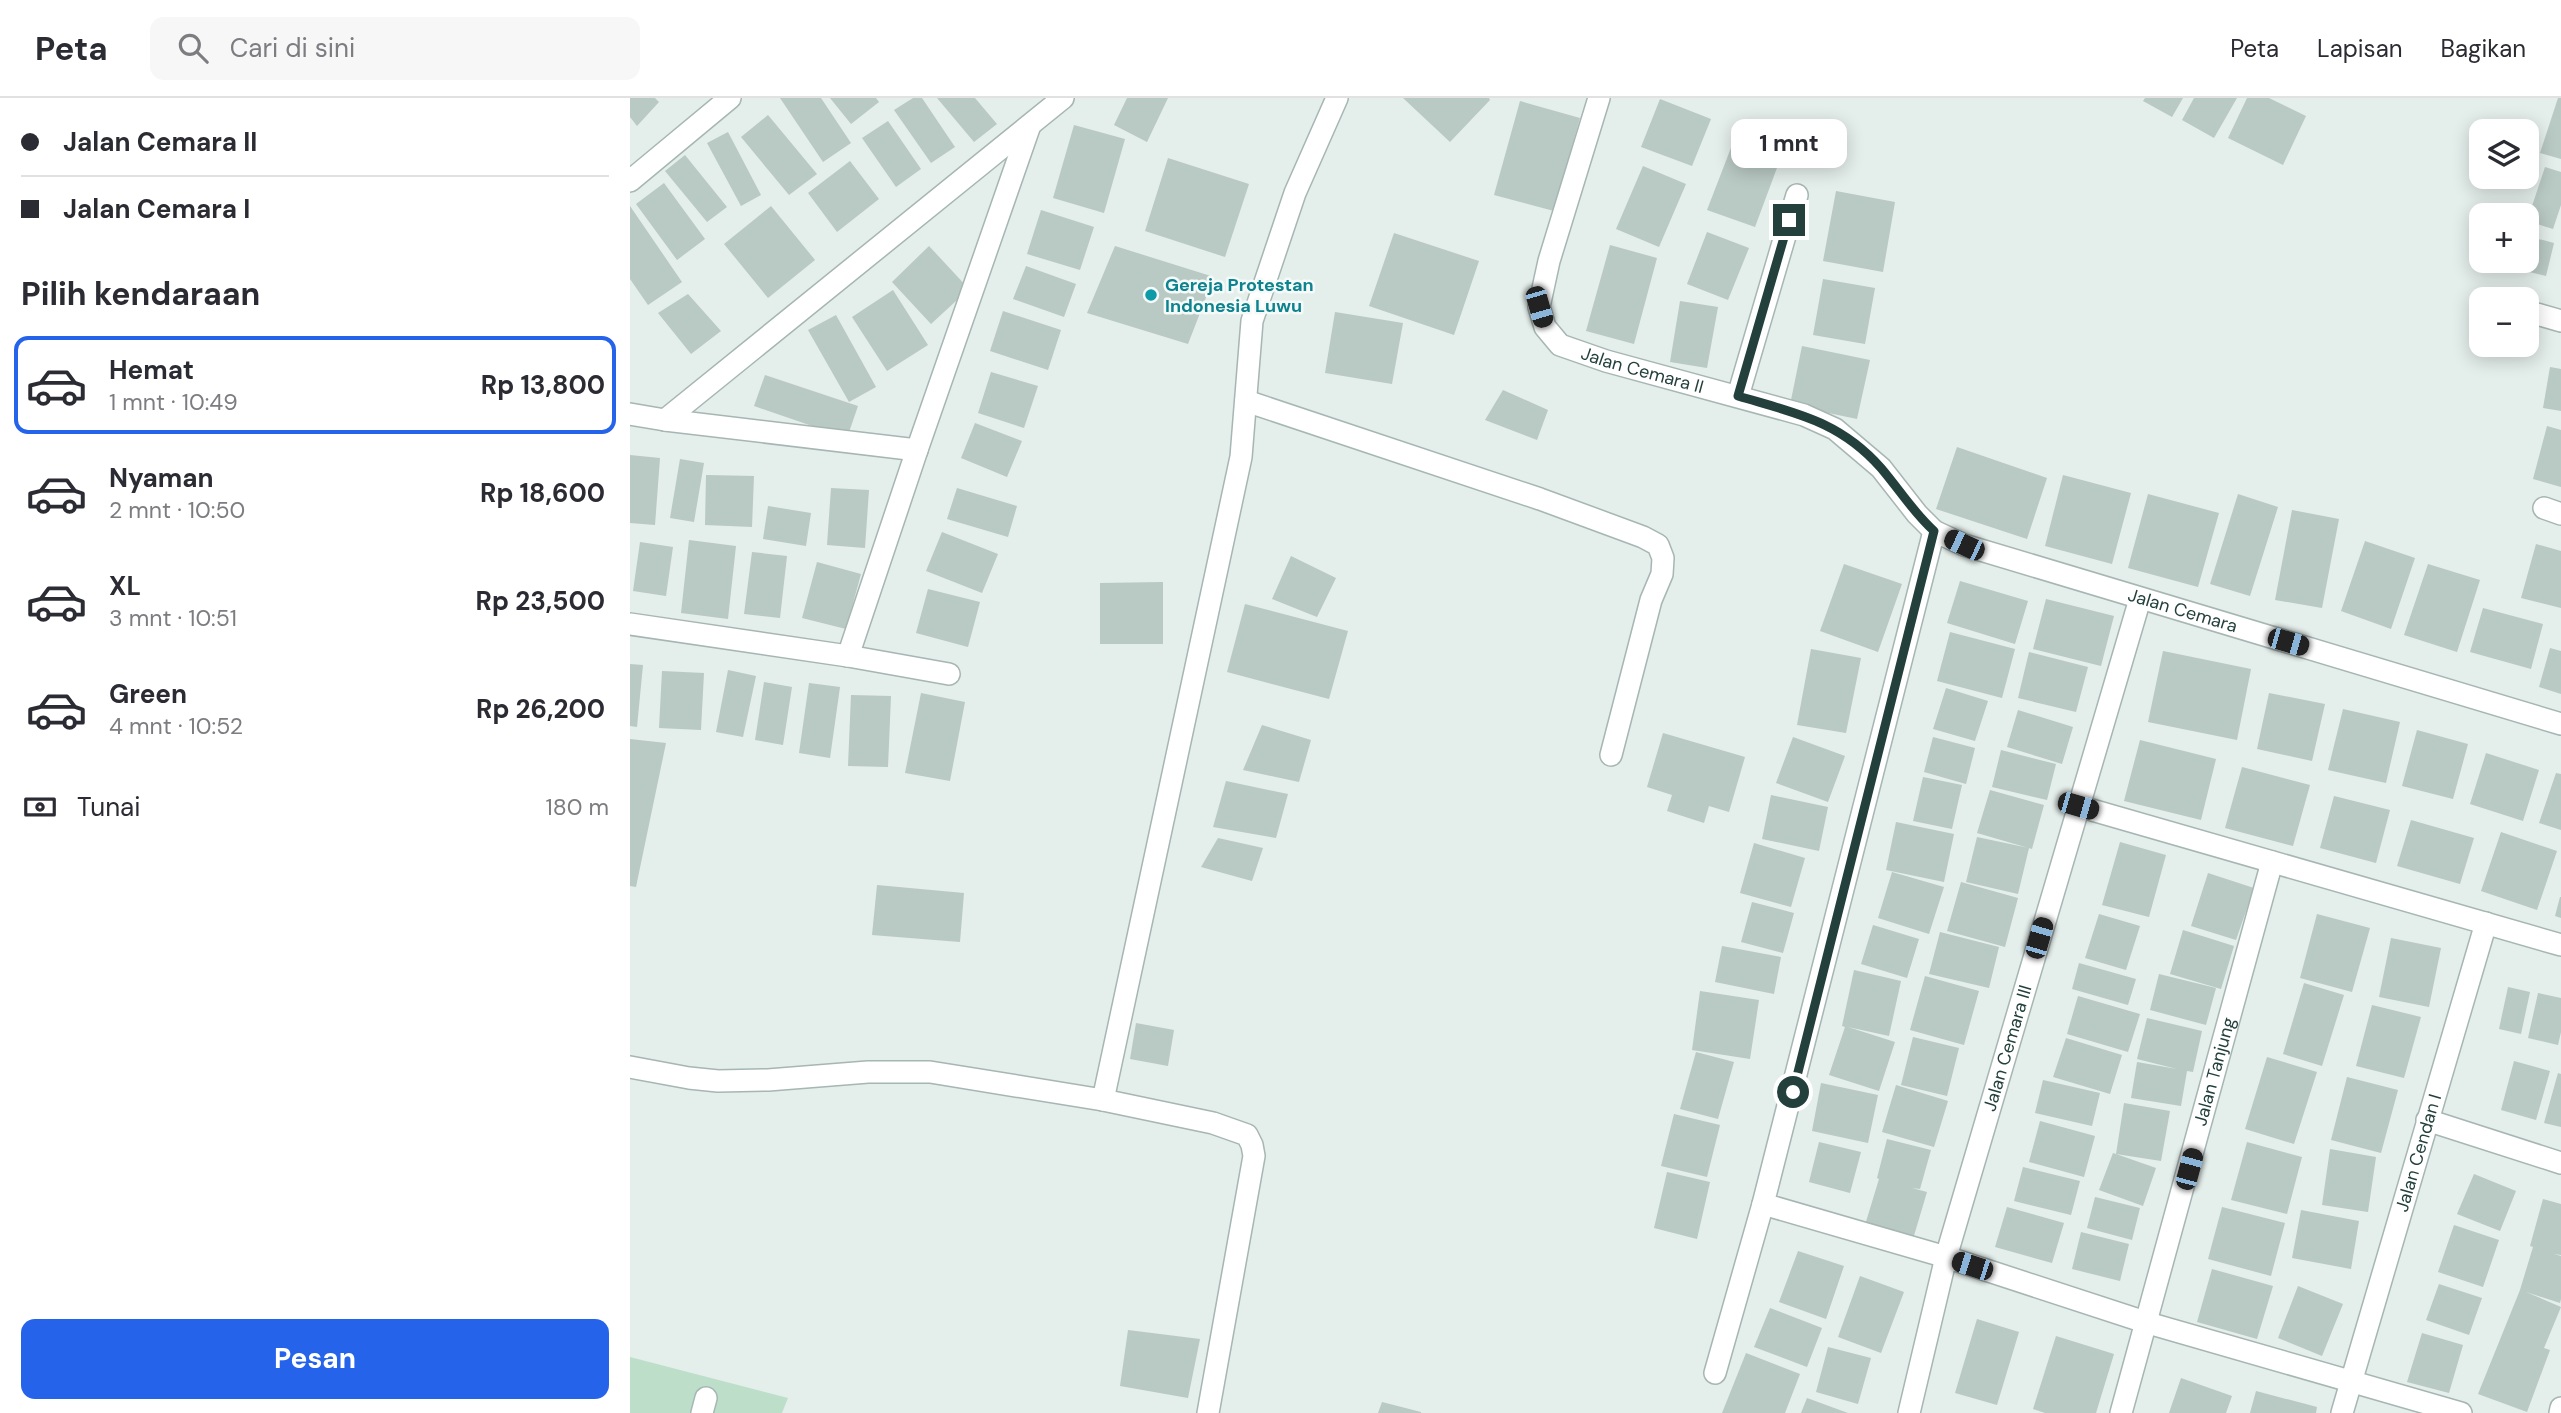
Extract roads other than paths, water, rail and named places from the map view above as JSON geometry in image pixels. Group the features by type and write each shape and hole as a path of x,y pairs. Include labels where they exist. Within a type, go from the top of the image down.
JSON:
{"street":[{"path":"630,181 730,98"},
{"path":"665,420 1063,98"},
{"path":"1104,1100 1241,457 1252,321 1295,193 1337,98"},
{"name":"Jalan Cemara II","path":"1598,98 1549,261 1539,307 1545,327 1560,345 1606,361 1804,415 1836,429 1881,468 1934,531 1964,545"},
{"path":"848,656 1029,128"},
{"path":"1738,396 1797,195"},
{"path":"2539,315 2561,321"},
{"path":"1247,401 1540,499 1658,545 1663,558 1662,574 1650,600 1611,755"},
{"path":"630,414 917,450"},
{"path":"1715,1373 1768,1205 1934,531"},
{"name":"Jalan Cemara","path":"1964,545 2561,724"},
{"name":"Jalan Cemara III","path":"1909,1413 1946,1257 2140,599"},
{"path":"630,624 848,656 949,674"},
{"path":"2078,806 2561,945"},
{"name":"Jalan Tanjung","path":"2122,1413 2272,862"},
{"name":"Jalan Cendan I","path":"2342,1413 2486,923"},
{"path":"630,1067 718,1081 868,1072 930,1072 1104,1100 1213,1123 1247,1135 1254,1156 1208,1413"},
{"path":"2427,1120 2561,1163"},
{"path":"1768,1205 1946,1257 2148,1323 2461,1413"}],"place":[{"name":"Gereja Protestan Indonesia Luwu","path":"1151,295"}]}
